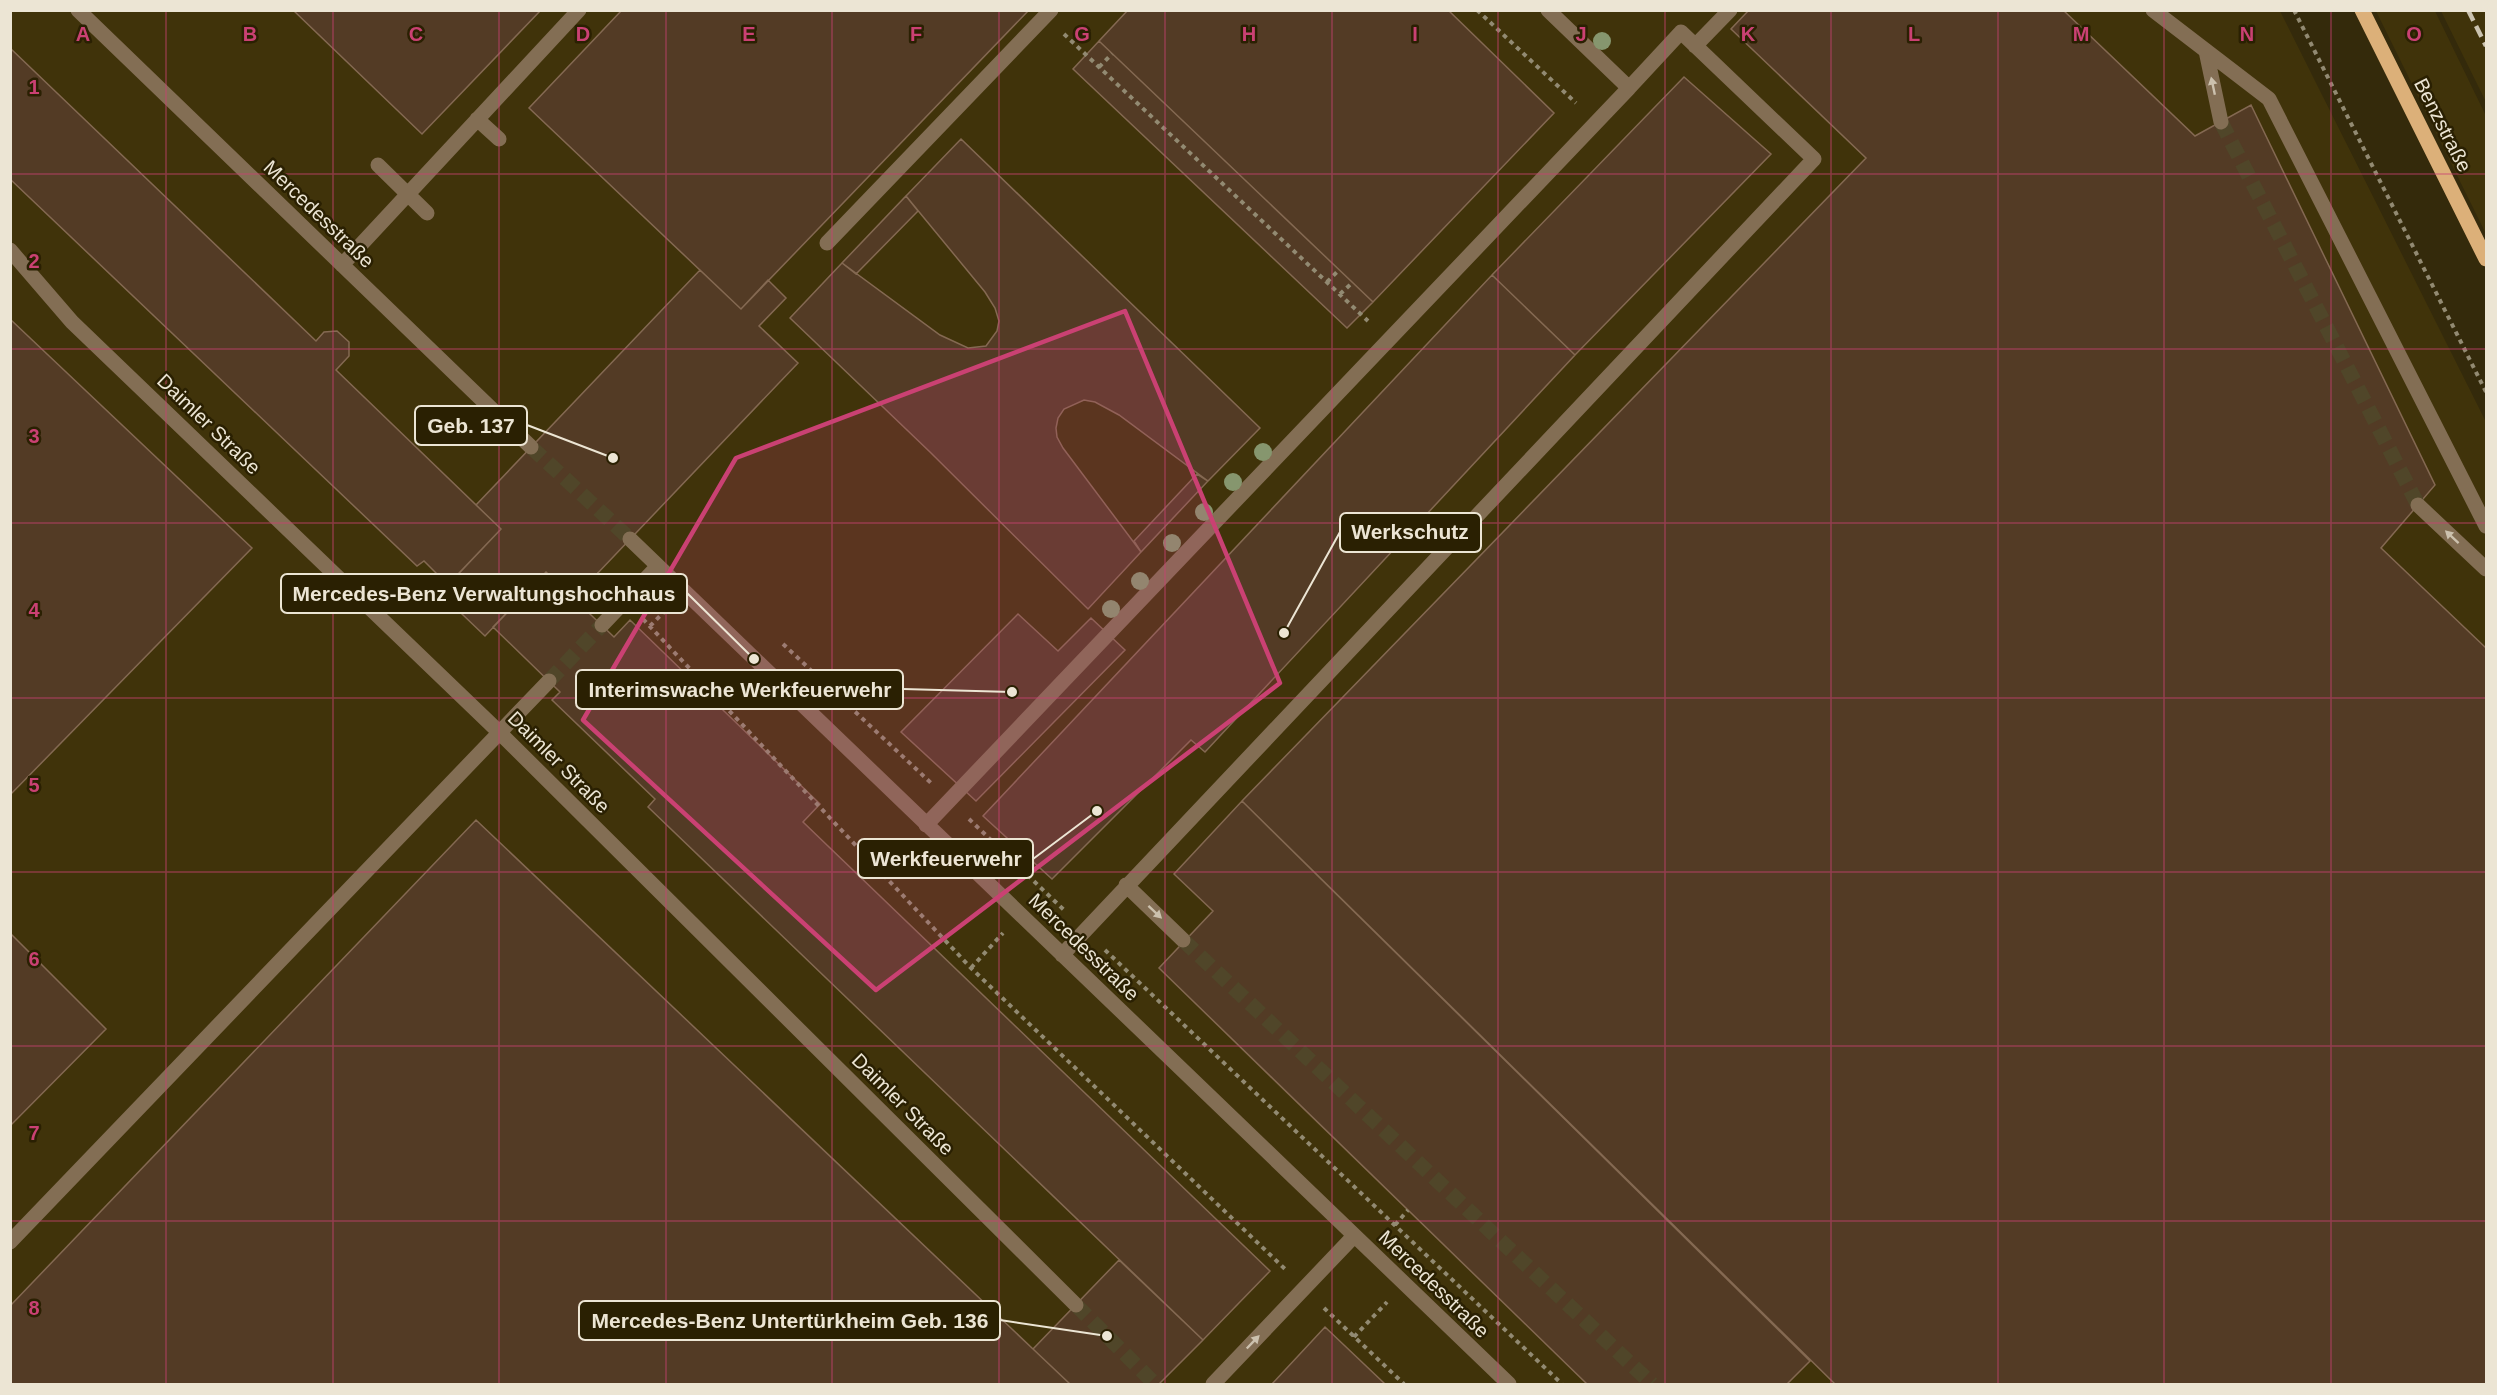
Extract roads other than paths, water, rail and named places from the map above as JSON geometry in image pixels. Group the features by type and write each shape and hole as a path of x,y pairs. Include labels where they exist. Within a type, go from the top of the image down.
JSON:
{"main road":[{"name":"Benzstraße","path":"2362,10 2487,259"}],"street":[{"name":"Mercedesstraße","path":"78,10 531,447"},
{"path":"342,265 579,10"},
{"path":"1548,10 1629,88"},
{"path":"1695,46 1730,10"},
{"path":"2153,10 2269,99 2487,526"},
{"path":"827,243 1049,13"},
{"path":"926,825 1681,32 1814,159 1084,929 1062,955"},
{"path":"2206,51 2221,122"},
{"path":"477,119 499,139"},
{"path":"378,165 428,213"},
{"name":"Daimler Straße","path":"10,250 72,322 500,733 1076,1305"},
{"path":"2418,505 2487,569"},
{"name":"Mercedesstraße","path":"630,539 1509,1384"},
{"path":"603,625 658,566"},
{"path":"10,1242 549,681"},
{"path":"1126,885 1183,940"},
{"path":"1213,1384 1354,1236"}],"tunnel":[{"path":"2221,122 2418,505"},
{"path":"531,447 630,539"},
{"path":"549,681 602,625"},
{"path":"1183,940 1652,1384"},
{"path":"1076,1305 1155,1384"}],"railway":[{"path":"2468,10 2486,46"}],"place":[{"name":"Geb. 137","path":"613,458"},
{"name":"Werkschutz","path":"1284,633"},
{"name":"Mercedes-Benz Verwaltungshochhaus","path":"754,659"},
{"name":"Interimswache Werkfeuerwehr","path":"1012,692"},
{"name":"Werkfeuerwehr","path":"1097,811"},
{"name":"Mercedes-Benz Untertürkheim Geb. 136","path":"1107,1336"}]}
